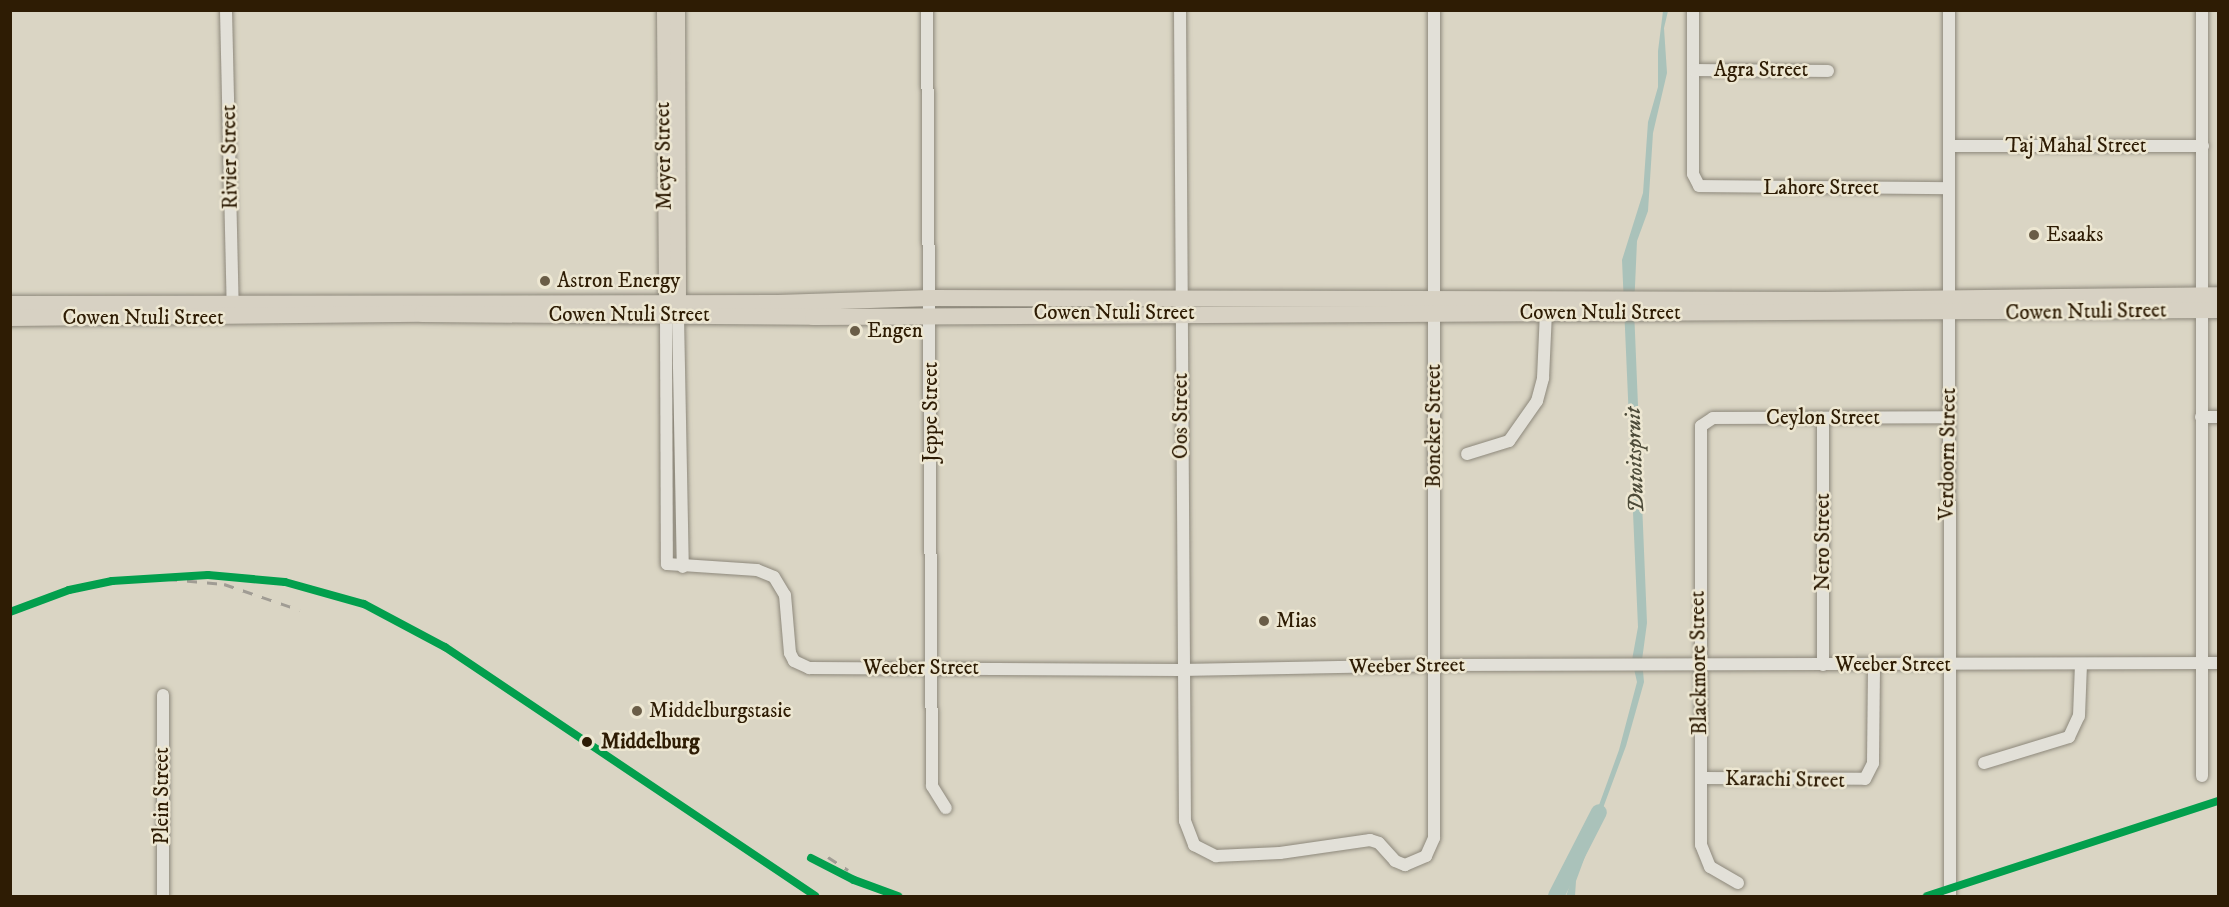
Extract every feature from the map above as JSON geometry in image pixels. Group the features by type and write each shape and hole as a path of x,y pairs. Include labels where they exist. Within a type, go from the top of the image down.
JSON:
{"highway":[{"name":"Cowen Ntuli Street","path":"2201,303 2218,295"},
{"name":"Cowen Ntuli Street","path":"10,318 233,311 931,306 1948,306 2201,303 2218,310"},
{"name":"Cowen Ntuli Street","path":"10,304 233,311"},
{"name":"Cowen Ntuli Street","path":"1434,305 1546,313 1614,305"}],"main road":[{"name":"Meyer Street","path":"664,10 672,309"},
{"path":"672,309 677,10"}],"street":[{"name":"Rivier Street","path":"226,10 233,311"},
{"name":"Jeppe Street","path":"927,10 931,306 932,786 946,808"},
{"name":"Oos Street","path":"1180,10 1181,670 1185,820"},
{"name":"Boncker Street","path":"1185,820 1194,845 1203,852 1227,857 1370,840 1379,843 1395,861 1405,865 1421,860 1434,842 1434,10"},
{"path":"1693,10 1694,70"},
{"name":"Verdoorn Street","path":"1949,10 1950,897"},
{"path":"2202,10 2202,776"},
{"name":"Agra Street","path":"1694,70 1828,71"},
{"name":"Lahore Street","path":"1694,70 1695,182 1706,187 1949,188"},
{"name":"Taj Mahal Street","path":"1950,146 2203,146"},
{"name":"Meyer Street","path":"667,564 672,309"},
{"name":"Meyer Street","path":"672,309 683,567"},
{"path":"1467,454 1509,441 1537,401 1543,378 1546,313"},
{"name":"Ceylon Street","path":"1701,426 1713,418 1948,417"},
{"path":"2202,417 2218,417"},
{"name":"Nero Street","path":"1823,418 1823,665"},
{"name":"Blackmore Street","path":"1701,426 1698,665 1702,852 1710,867 1738,883"},
{"name":"Weeber Street","path":"667,564 683,567 757,570 774,577 785,595 790,653 801,665 819,669 930,667 1181,670 1434,665 1627,667 2218,663"},
{"name":"Karachi Street","path":"1701,778 1846,781 1869,776 1873,763 1874,664"},
{"path":"1984,763 2059,742 2074,732 2079,716 2081,664"},
{"name":"Plein Street","path":"163,695 163,897"}],"water":[{"path":"1663,11 1668,11 1664,28 1667,73 1653,133 1648,211 1637,241 1634,309 1647,623 1642,660 1644,682 1626,746 1576,881 1575,896 1566,896 1619,750 1637,682 1632,660 1638,627 1622,260 1643,193 1648,122 1658,87 1658,51"}],"waterway":[{"name":"Dutoitspruit","path":"1556,896 1599,812"}],"railway":[{"path":"147,577 224,584 300,610"},
{"path":"828,857 848,870"},
{"path":"811,858 854,880 898,896"}],"transit line":[{"path":"10,612 69,590 112,581 208,575 285,582 364,604 445,647 815,896"},
{"path":"1927,896 2218,801"},
{"path":"811,858 854,880 898,896"}],"place":[{"name":"Esaaks","path":"2034,235"},
{"name":"Astron Energy","path":"545,281"},
{"name":"Engen","path":"855,331"},
{"name":"Mias","path":"1264,621"},
{"name":"Middelburgstasie","path":"637,711"},
{"name":"Middelburg","path":"587,742"}]}
